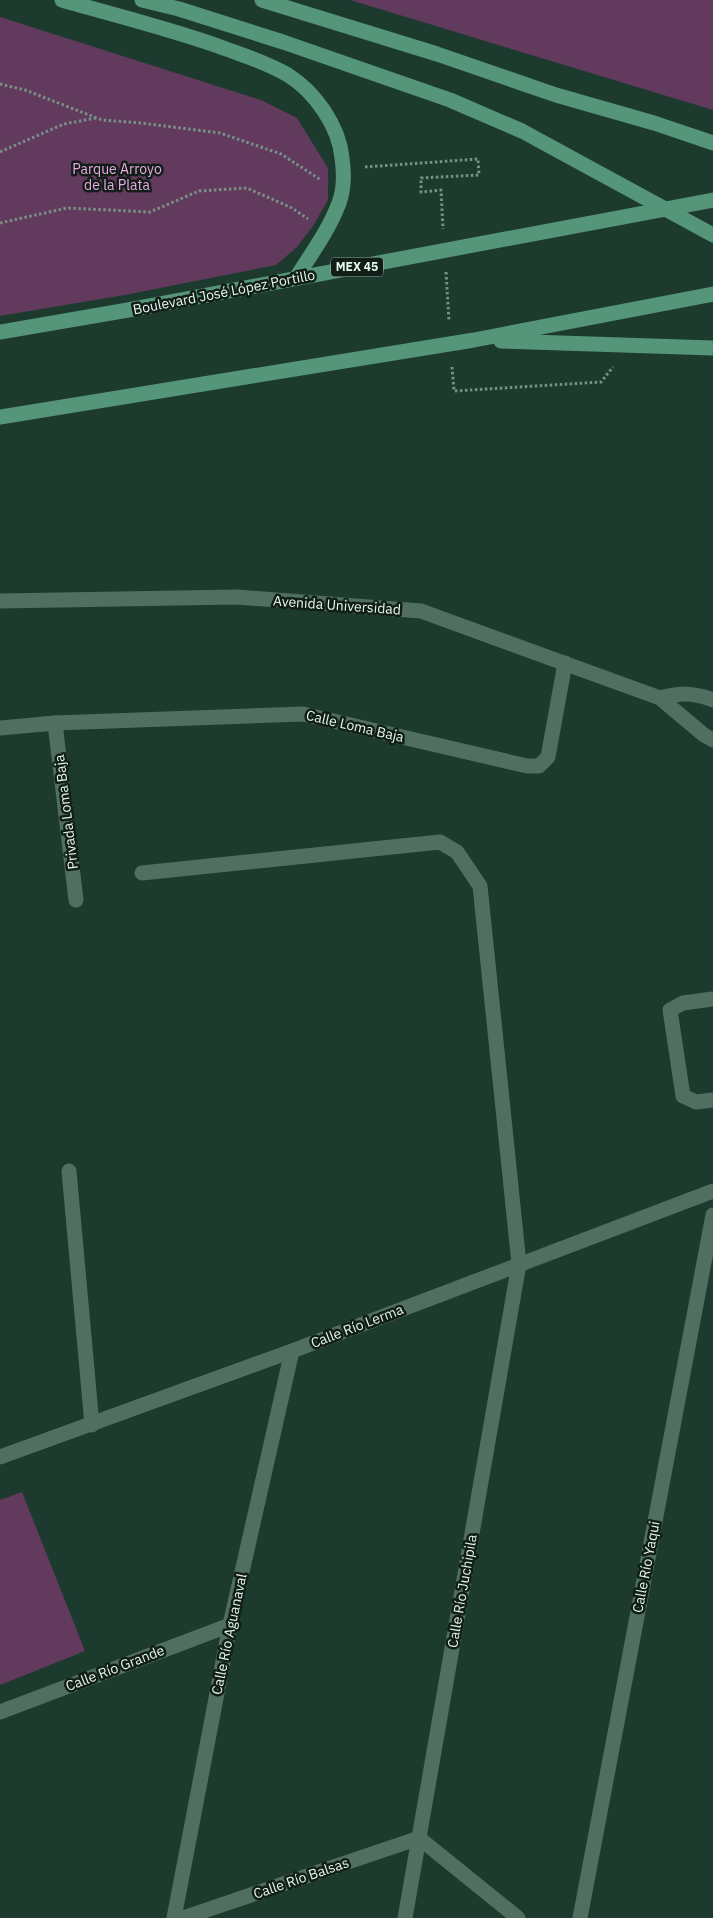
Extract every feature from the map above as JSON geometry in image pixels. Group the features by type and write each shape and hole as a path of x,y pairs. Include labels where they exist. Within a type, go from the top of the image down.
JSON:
{"main road":[{"path":"62,0 183,34 263,62 289,76 310,94 330,120 341,148 343,170 340,202 296,278"},
{"path":"142,0 179,9 283,42 450,100 522,131 713,234"},
{"path":"262,0 437,54 556,95 654,123 713,143"},
{"name":"Boulevard José López Portillo","path":"0,332 713,200"},
{"path":"0,416 474,340 713,294"},
{"path":"474,340 713,348"}],"street":[{"name":"Avenida Universidad","path":"0,601 237,597 421,611 660,698 710,740"},
{"name":"Calle Loma Baja","path":"0,728 55,723 303,714 527,766 539,766 548,757 565,663"},
{"path":"660,698 682,693 699,694 713,700"},
{"name":"Privada Loma Baja","path":"55,723 76,900"},
{"name":"Calle Río Juchipila","path":"142,873 440,842 457,852 480,886 518,1264 405,1918"},
{"path":"713,999 682,1003 670,1010 684,1096 696,1102 713,1100"},
{"path":"69,1171 92,1425"},
{"name":"Calle Río Lerma","path":"0,1457 292,1351 713,1191"},
{"name":"Calle Río Yaqui","path":"580,1918 713,1215"},
{"name":"Calle Río Aguanaval","path":"174,1918 230,1625 292,1351"},
{"name":"Calle Río Grande","path":"0,1712 230,1625"},
{"path":"420,1838 518,1918"},
{"name":"Calle Río Balsas","path":"183,1918 420,1838"}],"path":[{"path":"0,84 25,90 102,120 220,133 281,154 341,194"},
{"path":"0,152 64,124 96,118"},
{"path":"0,223 68,208 150,212 199,191 247,188 292,208 324,232"}],"green space":[{"path":"350,0 713,0 713,110"},
{"name":"Parque Arroyo de la Plata","path":"0,17 261,100 297,118 328,168 328,200 313,226 297,247 276,265 125,295 0,316"},
{"path":"22,1492 85,1651 0,1685 0,1500"}]}
